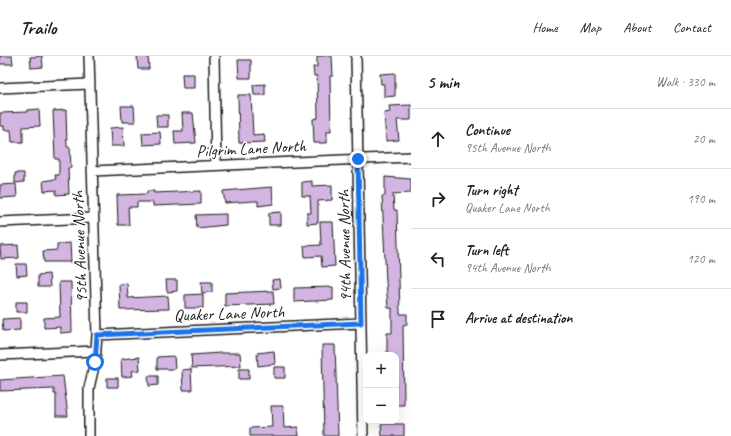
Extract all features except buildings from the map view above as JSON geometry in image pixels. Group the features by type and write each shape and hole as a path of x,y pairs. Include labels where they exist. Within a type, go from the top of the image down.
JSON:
{"street":[{"name":"95th Avenue North","path":"89,56 97,335 89,394 89,436"},
{"path":"214,56 216,165"},
{"name":"94th Avenue North","path":"356,56 363,436"},
{"path":"0,88 89,84"},
{"name":"Pilgrim Lane North","path":"92,172 411,156"},
{"path":"0,222 93,218"},
{"name":"Quaker Lane North","path":"97,335 361,323"},
{"path":"0,355 96,351"}],"route":[{"path":"95,362 97,335 361,323 358,159"}]}
